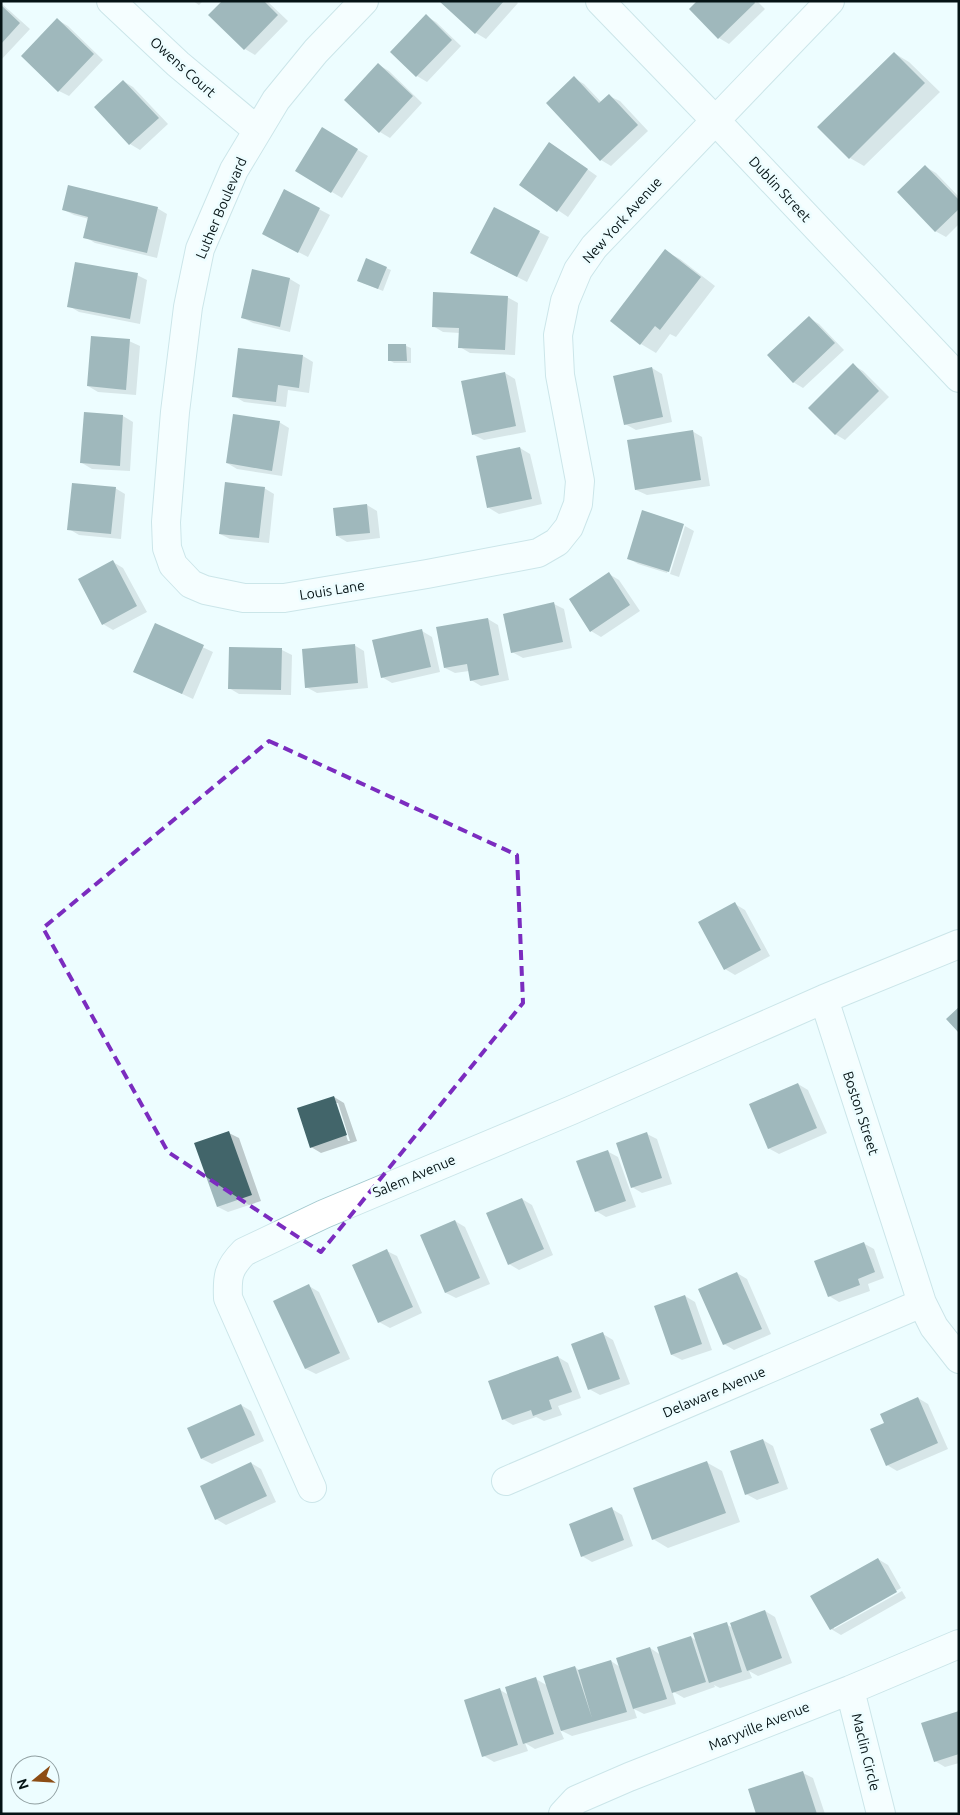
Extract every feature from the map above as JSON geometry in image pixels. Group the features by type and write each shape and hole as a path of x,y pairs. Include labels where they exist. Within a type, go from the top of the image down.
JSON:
{"street":[{"name":"Owens Court","path":"111,1 178,64 257,130"},
{"name":"Luther Boulevard","path":"169,485 177,393 188,307 200,249 234,170 276,100 316,51 364,1"},
{"name":"Dublin Street","path":"600,1 959,378"},
{"name":"New York Avenue","path":"569,527 578,504 580,481 560,375 558,335 565,302 578,270 594,247 830,1"},
{"name":"Louis Lane","path":"169,485 166,522 167,548 174,565 191,584 205,590 244,598 284,598 538,553 557,542 569,527"},
{"path":"824,999 959,944"},
{"name":"Boston Street","path":"824,999 922,1303 934,1327 959,1359"},
{"name":"Salem Avenue","path":"312,1488 228,1298 227,1278 234,1262 244,1252 324,1214 572,1110 824,999"},
{"name":"Delaware Avenue","path":"506,1481 922,1303"},
{"name":"Maryville Avenue","path":"563,1814 576,1800 629,1777 850,1690 959,1644"},
{"name":"Maclin Circle","path":"850,1690 881,1814"}],"highlighted area":[{"path":"269,741 517,855 523,1003 321,1252 168,1152 43,928"}],"building":[{"path":"222,1 264,1 278,15 244,50 208,15"},
{"path":"439,1 504,1 475,34"},
{"path":"697,1 754,1 755,3 718,39 689,9"},
{"path":"1,5 20,23 1,44"},
{"path":"426,14 452,40 416,77 390,52"},
{"path":"57,18 94,54 58,92 21,56"},
{"path":"894,52 925,83 849,159 817,127"},
{"path":"378,63 413,96 379,133 344,100"},
{"path":"574,76 599,103 609,94 638,125 600,161 546,103"},
{"path":"123,80 159,118 129,145 94,107"},
{"path":"322,127 358,149 331,193 295,171"},
{"path":"549,142 588,169 557,212 519,185"},
{"path":"925,165 959,200 959,209 935,232 897,192"},
{"path":"68,185 158,207 147,253 83,238 88,217 62,210"},
{"path":"284,189 320,208 298,253 262,234"},
{"path":"494,207 540,231 517,277 470,253"},
{"path":"665,249 701,277 660,330 655,326 640,345 610,321"},
{"path":"366,258 387,267 378,289 357,281"},
{"path":"75,262 138,273 130,319 67,307"},
{"path":"252,269 290,278 280,327 241,318"},
{"path":"433,292 508,296 505,350 458,348 459,328 432,327"},
{"path":"809,316 835,343 793,383 767,355"},
{"path":"91,336 130,339 126,390 87,386"},
{"path":"388,344 406,344 407,361 388,361"},
{"path":"238,348 303,355 299,388 278,385 276,402 232,397"},
{"path":"853,363 879,391 835,435 808,408"},
{"path":"652,367 663,417 624,425 613,376"},
{"path":"505,372 516,426 472,435 461,381"},
{"path":"84,412 123,415 120,466 80,463"},
{"path":"233,414 280,421 272,471 226,463"},
{"path":"693,430 701,480 635,490 627,440"},
{"path":"520,447 532,499 487,508 476,456"},
{"path":"225,482 265,487 259,538 219,534"},
{"path":"72,483 116,487 111,534 67,530"},
{"path":"367,504 370,533 336,536 333,508"},
{"path":"642,510 684,524 669,572 627,559"},
{"path":"113,560 137,606 102,625 78,579"},
{"path":"609,572 630,605 590,632 569,599"},
{"path":"554,602 563,642 511,653 503,614"},
{"path":"488,618 499,675 470,681 467,664 444,668 436,627"},
{"path":"155,623 204,645 182,694 133,672"},
{"path":"422,629 431,667 381,678 372,640"},
{"path":"355,644 358,683 305,688 302,649"},
{"path":"229,647 282,648 281,690 228,689"},
{"path":"735,902 761,950 724,970 698,922"},
{"path":"959,1007 959,1033 946,1019"},
{"path":"798,1083 817,1128 768,1149 749,1104"},
{"path":"334,1096 347,1135 310,1148 297,1108"},
{"path":"229,1131 252,1195 217,1207 194,1143"},
{"path":"647,1132 662,1178 631,1188 616,1143"},
{"path":"608,1150 626,1201 595,1212 576,1161"},
{"path":"522,1198 544,1249 508,1265 486,1213"},
{"path":"455,1220 480,1278 445,1293 420,1235"},
{"path":"864,1242 875,1272 858,1279 860,1285 828,1297 814,1261"},
{"path":"387,1249 413,1307 378,1323 352,1265"},
{"path":"737,1272 762,1329 723,1345 698,1289"},
{"path":"309,1284 340,1353 305,1369 273,1301"},
{"path":"685,1295 702,1344 671,1355 654,1306"},
{"path":"603,1332 620,1379 588,1390 571,1344"},
{"path":"558,1356 572,1392 549,1400 552,1409 533,1416 531,1410 502,1420 488,1381"},
{"path":"918,1397 938,1443 886,1466 870,1429 884,1423 880,1414"},
{"path":"241,1404 255,1435 201,1459 187,1428"},
{"path":"763,1439 779,1483 745,1495 730,1451"},
{"path":"707,1461 726,1513 652,1540 633,1488"},
{"path":"251,1462 267,1496 215,1520 200,1486"},
{"path":"612,1507 624,1540 581,1557 569,1524"},
{"path":"878,1558 897,1592 830,1630 810,1596"},
{"path":"765,1610 782,1658 747,1671 730,1623"},
{"path":"727,1622 742,1672 709,1683 693,1633"},
{"path":"691,1636 706,1682 672,1693 657,1647"},
{"path":"650,1647 667,1699 633,1709 616,1658"},
{"path":"611,1660 627,1712 561,1731 543,1676 575,1666 592,1718 578,1670"},
{"path":"536,1677 554,1734 523,1744 505,1687"},
{"path":"500,1688 518,1745 482,1757 464,1700"},
{"path":"959,1711 959,1754 934,1762 921,1723"},
{"path":"803,1771 817,1814 756,1814 748,1789"}]}
